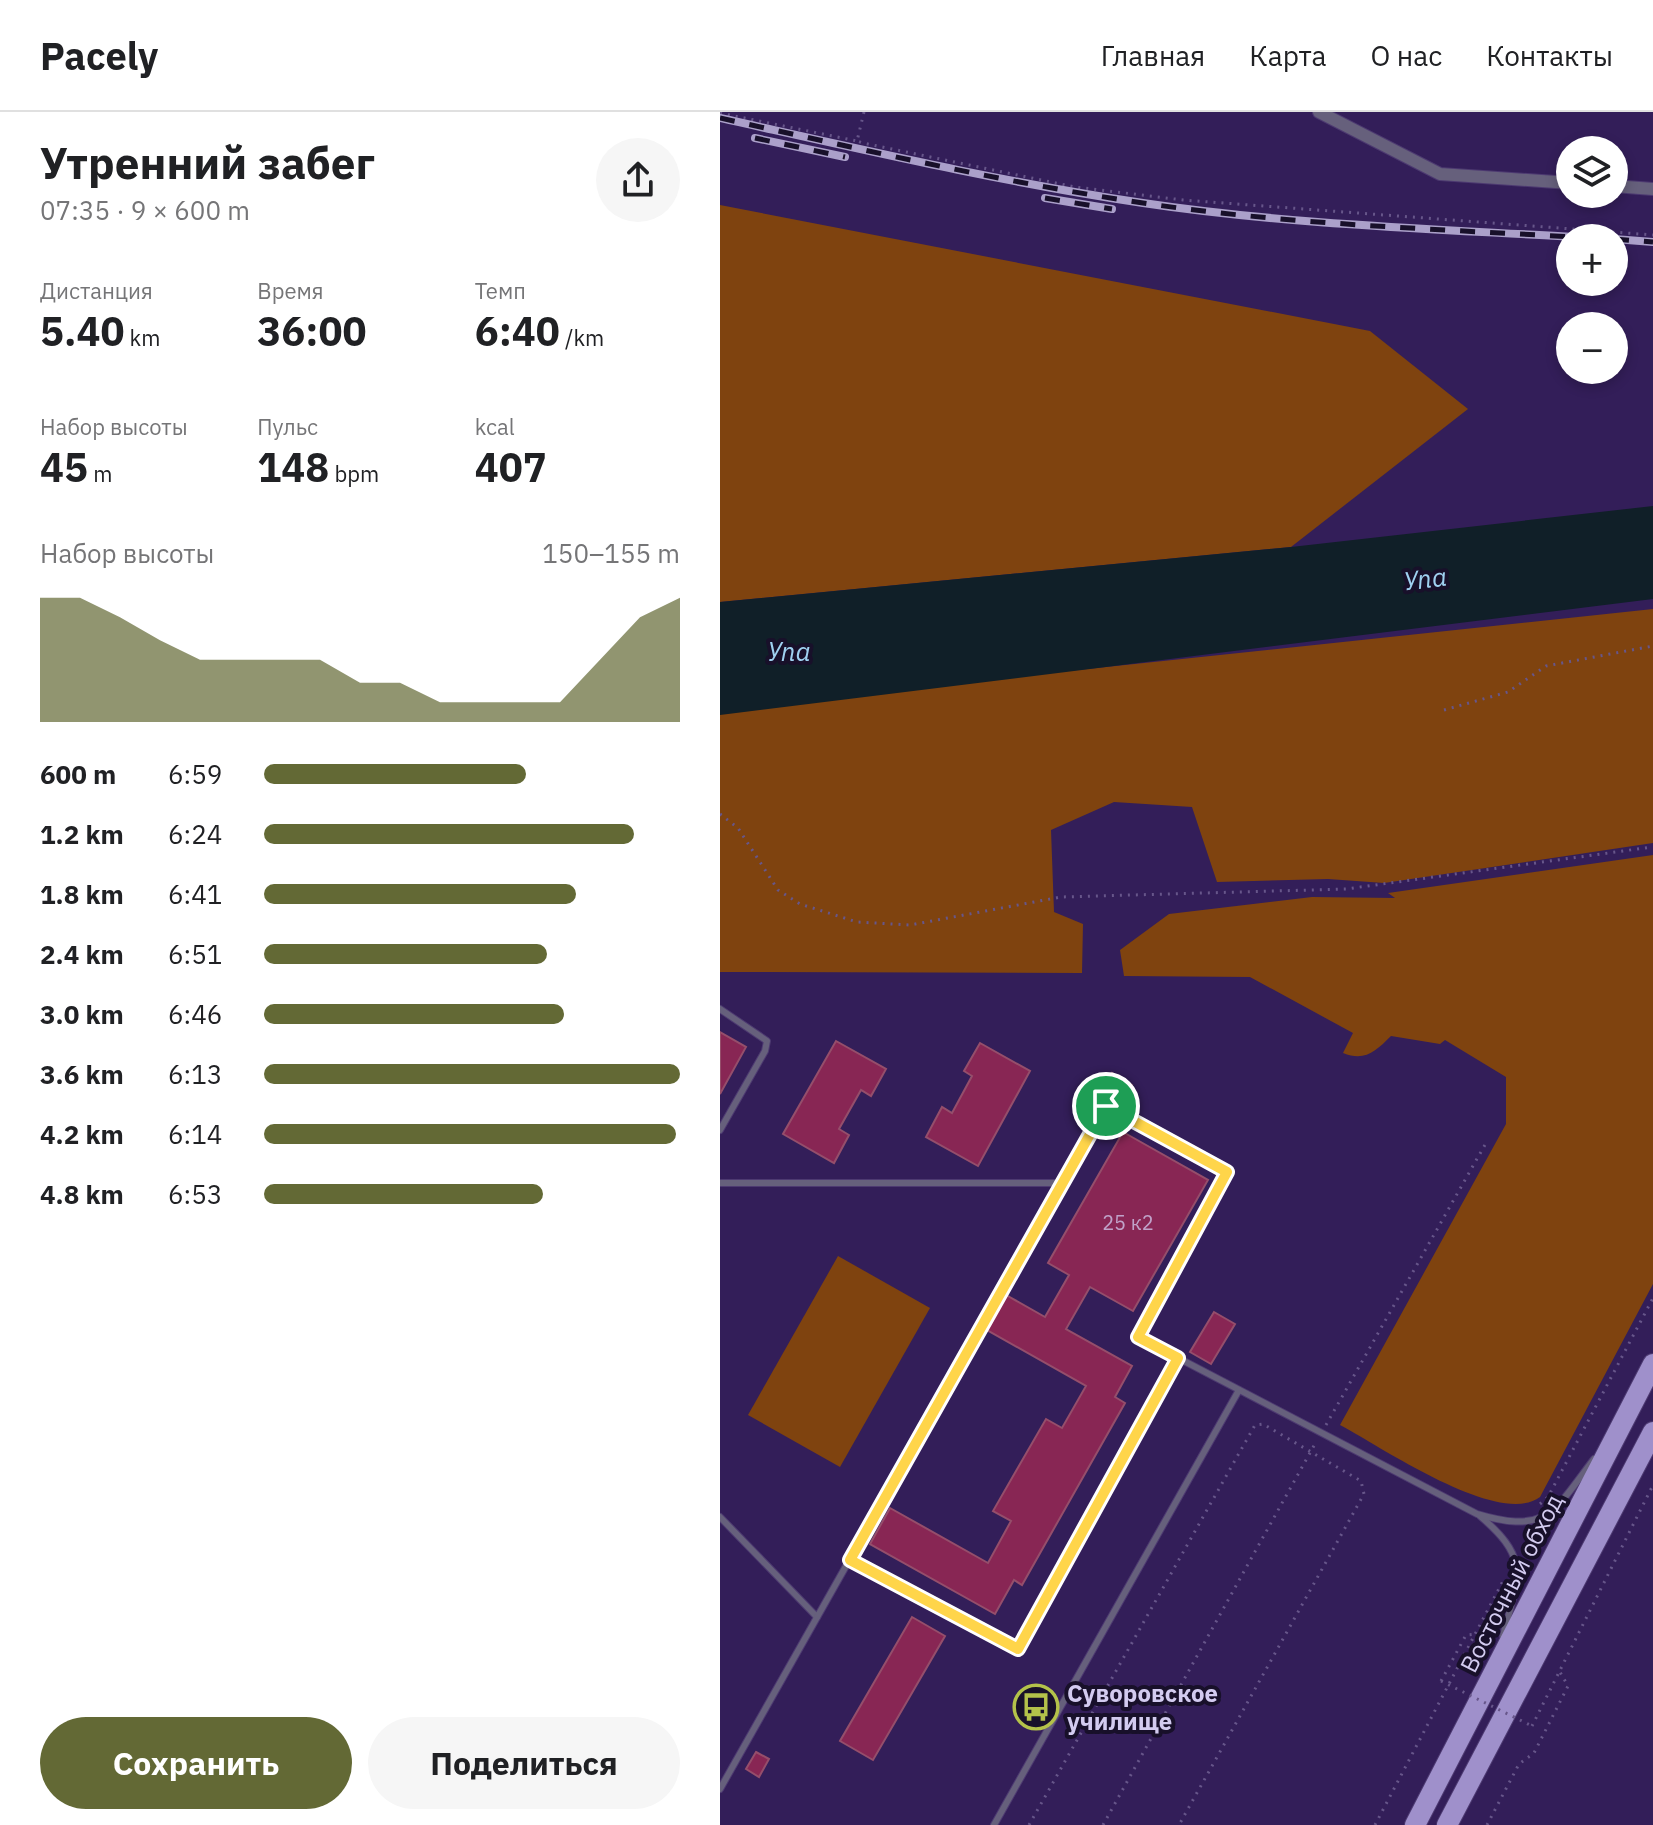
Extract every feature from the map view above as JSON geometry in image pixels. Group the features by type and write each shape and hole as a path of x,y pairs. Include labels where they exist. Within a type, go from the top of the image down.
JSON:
{"main road":[{"name":"Восточный обход","path":"1415,1825 1653,1364"},
{"path":"1447,1825 1653,1432"}],"street":[{"path":"1319,112 1440,174 1556,182"},
{"path":"1628,187 1653,189"}],"lane":[{"path":"720,1009 767,1041 765,1051 720,1130"},
{"path":"720,1789 723,1776 850,1560 1106,1106 1227,1172 1138,1337 1477,1514 1508,1523 1541,1519 1558,1506 1625,1418"},
{"path":"720,1183 1062,1183"},
{"path":"850,1560 1018,1649 1178,1358"},
{"path":"994,1825 1239,1390"},
{"path":"1477,1514 1502,1535 1517,1561 1514,1591 1493,1675"},
{"path":"720,1517 817,1617"}],"path":[{"path":"857,141 864,112"},
{"path":"720,113 1075,187 1168,198 1653,235"},
{"path":"1444,710 1508,692 1546,666 1653,646"},
{"path":"720,814 738,828 778,890 800,904 857,922 910,925 1061,897 1346,889 1652,847"},
{"path":"1103,1825 1486,1143"},
{"path":"1535,1508 1548,1497 1653,1298"},
{"path":"1029,1825 1255,1425 1263,1424 1361,1481 1364,1494 1179,1825"},
{"path":"1476,1634 1466,1635 1441,1681 1532,1726 1653,1485"},
{"path":"1375,1825 1507,1571"},
{"path":"1487,1825 1519,1764 1534,1753 1568,1686 1560,1672"}],"shaded area":[{"path":"720,205 1370,331 1468,409 1291,547 720,602"},
{"path":"1653,609 1653,843 1384,883 1328,879 1217,882 1192,807 1114,802 1051,830 1054,912 1083,924 1082,973 720,972 720,708"},
{"path":"1653,855 1653,1284 1540,1497 1521,1504 1497,1502 1440,1480 1340,1425 1506,1124 1506,1077 1445,1040 1440,1044 1391,1036 1364,1056 1343,1053 1353,1033 1250,977 1124,976 1120,950 1169,914 1312,897 1395,898 1388,893"},
{"path":"838,1256 930,1308 840,1467 748,1415"}],"water":[{"name":"Упа","path":"1653,506 1653,599 720,715 720,602 1291,547"}],"building":[{"path":"720,1032 746,1047 720,1094"},
{"path":"836,1041 886,1069 871,1096 861,1090 839,1129 849,1135 834,1163 783,1134"},
{"path":"980,1043 1030,1071 978,1166 926,1137 942,1107 952,1113 972,1076 964,1071"},
{"path":"1112,1073 1132,1085 1125,1098 1105,1086"},
{"path":"1123,1132 1208,1180 1133,1311 1090,1287 1066,1329 1132,1366 1115,1397 1125,1403 1022,1585 1014,1580 995,1614 870,1544 890,1508 988,1563 1011,1521 993,1511 1046,1419 1062,1428 1086,1386 987,1330 1006,1295 1045,1317 1069,1275 1048,1263"},
{"path":"1214,1312 1235,1324 1211,1364 1190,1352"},
{"path":"912,1617 945,1636 873,1760 840,1741"},
{"path":"756,1752 769,1759 759,1777 746,1769"}],"railway":[{"path":"720,118 984,175 1143,203 1310,221 1556,236"},
{"path":"755,138 845,157"},
{"path":"1045,198 1112,209"},
{"path":"1628,240 1653,242"}],"place":[{"name":"Суворовское училище","path":"1036,1707"}],"route":[{"path":"1106,1106 1227,1172 1138,1337 1178,1358 1018,1649 850,1560 1106,1106"}]}
